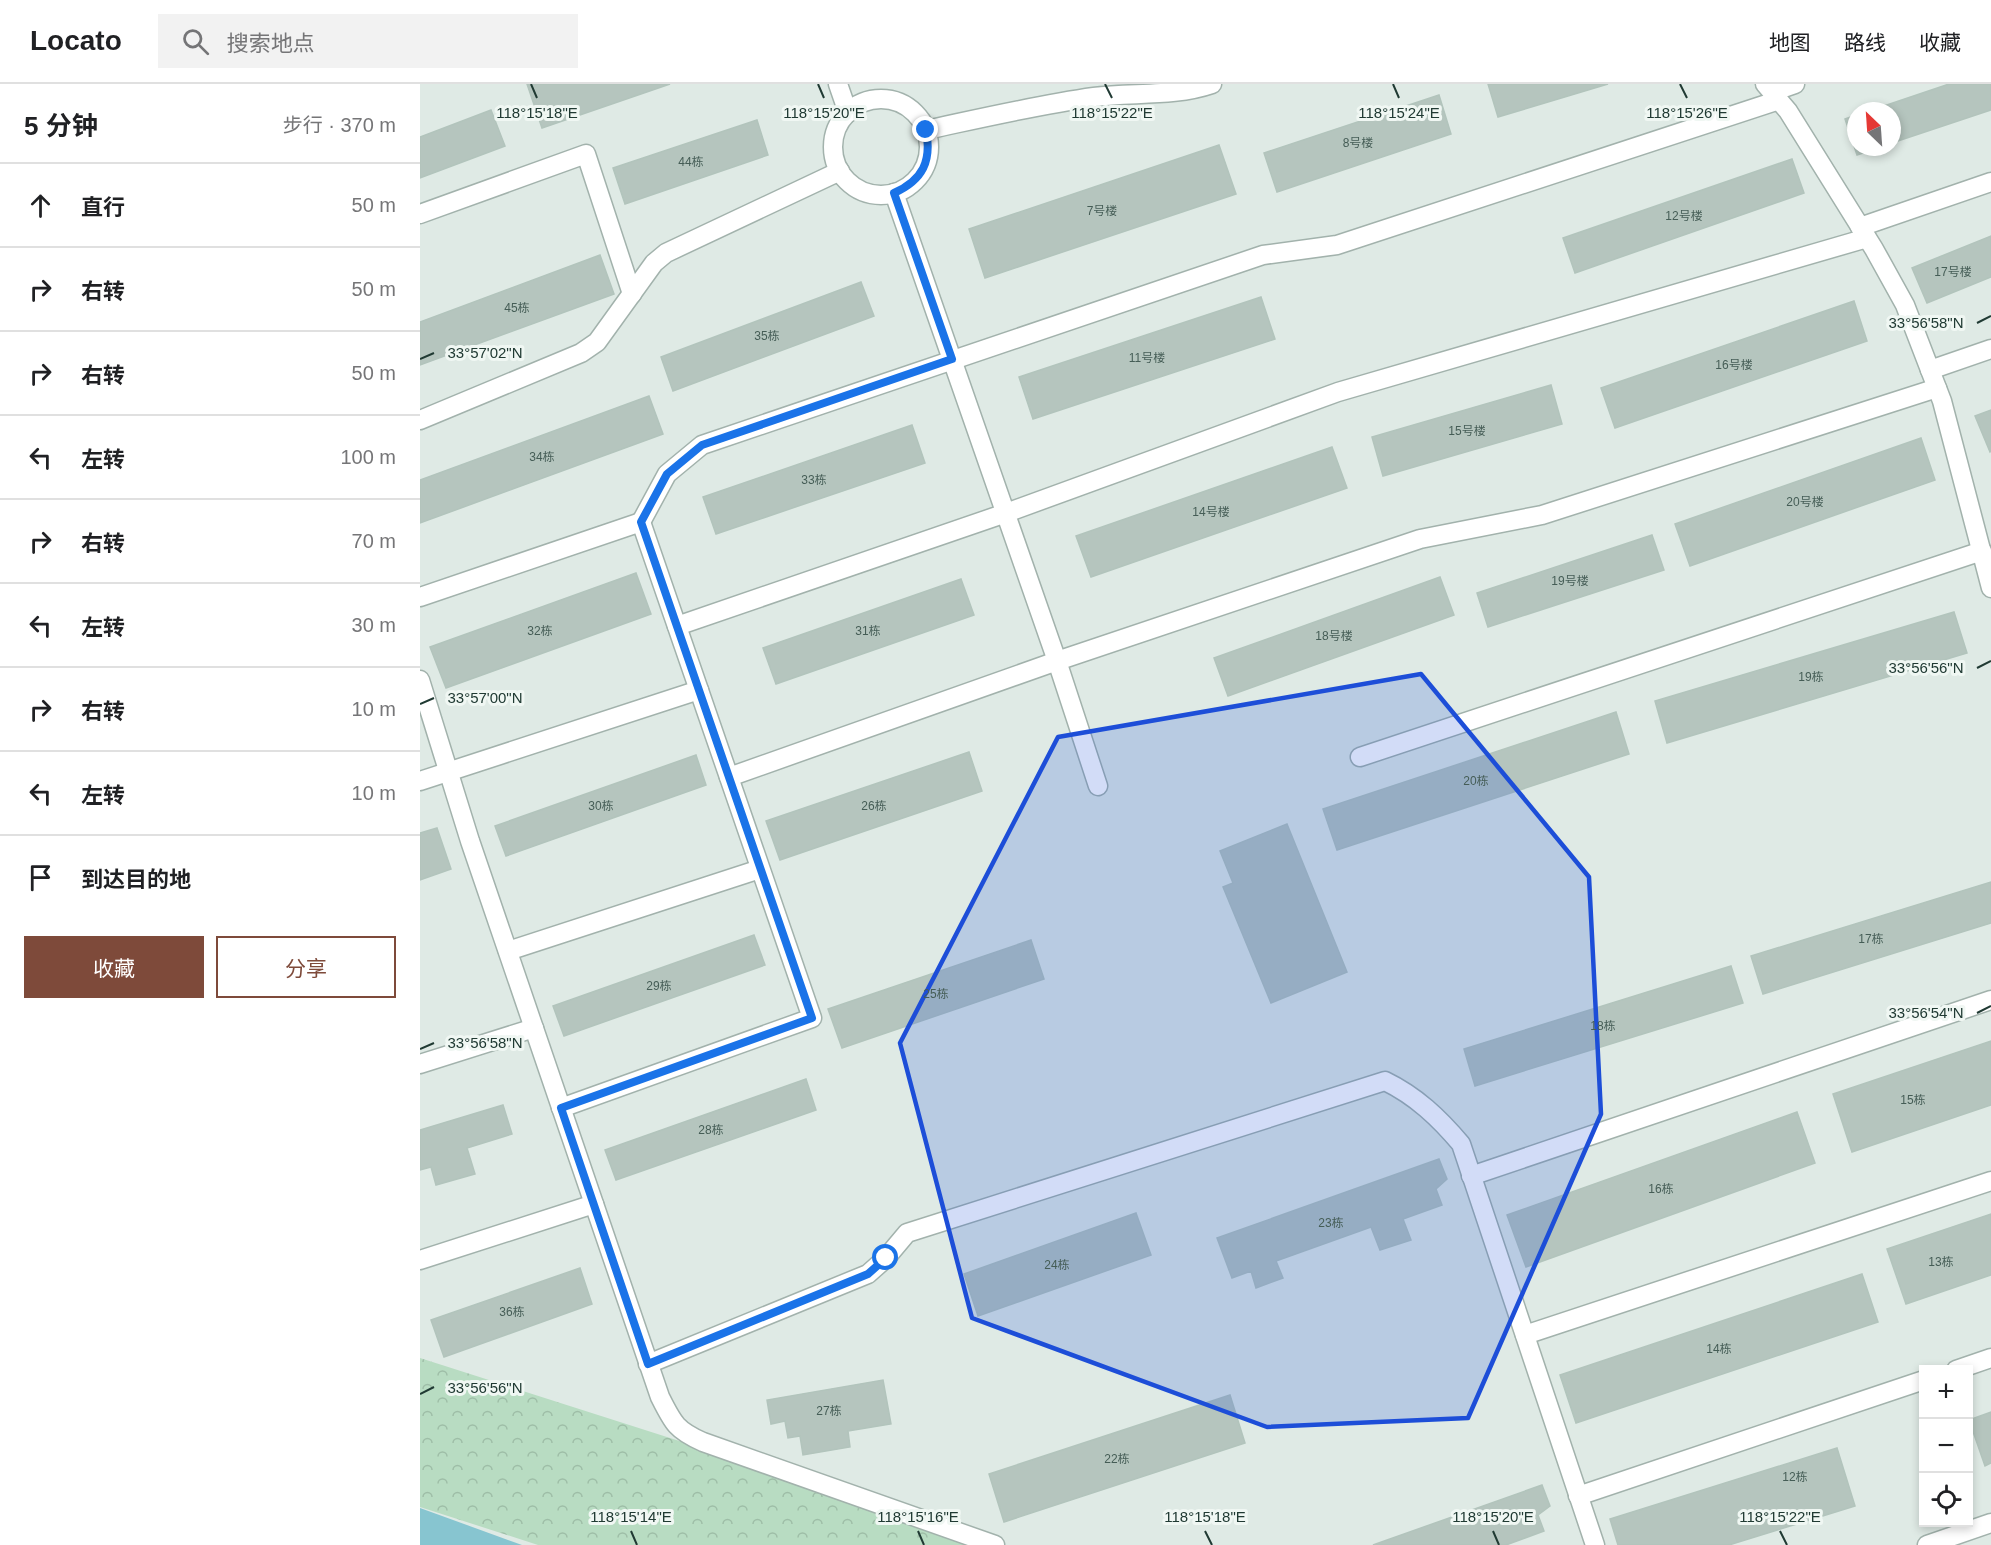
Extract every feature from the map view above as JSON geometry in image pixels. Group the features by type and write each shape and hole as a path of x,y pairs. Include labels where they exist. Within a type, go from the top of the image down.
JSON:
{"lane":[{"path":"838,84 848,112"},
{"path":"892,84 899,103"},
{"path":"926,130 1014,111 1096,97 1169,93 1212,84"},
{"path":"420,597 641,522 667,474 702,445 1263,255 1337,245 1796,84"},
{"path":"1772,92 1788,111 1864,233 1905,305 1937,388 1991,588"},
{"path":"876,99 899,103 918,116 926,130 929,146 927,161 920,175 909,186 894,193 879,195 863,192 850,183 840,171 834,156 834,140 838,125 848,112 861,104 876,99"},
{"path":"420,214 586,154 632,294"},
{"path":"420,420 581,353 597,342 654,263 666,253 840,171"},
{"path":"677,626 1006,513 1338,392 1864,233 1991,182"},
{"path":"894,193 1058,661 1098,786"},
{"path":"1930,370 1991,349"},
{"path":"729,777 1058,661 1420,539 1542,515 1937,388"},
{"path":"561,1108 812,1018 641,522"},
{"path":"1360,757 1982,551"},
{"path":"420,681 448,772 648,1364 660,1397 673,1422 684,1433 715,1446 994,1545"},
{"path":"420,781 699,690"},
{"path":"508,951 760,869"},
{"path":"1471,1176 1991,1000"},
{"path":"420,1064 534,1028"},
{"path":"648,1364 868,1274 886,1258 907,1233 1385,1081 1405,1090 1440,1119 1461,1144 1595,1545"},
{"path":"1525,1335 1991,1181"},
{"path":"420,1260 594,1204"},
{"path":"1971,1365 1991,1358"},
{"path":"1578,1496 1919,1381"},
{"path":"1927,1545 1991,1523"}],"highlighted area":[{"path":"1421,674 1589,877 1601,1114 1468,1418 1267,1427 972,1318 900,1043 1058,737"}],"green space":[{"path":"420,1358 1005,1545 538,1545 420,1507"}],"water":[{"path":"420,1508 522,1545 420,1545"}],"building":[{"path":"527,84 670,84 542,128"},
{"path":"1488,84 1608,84 1498,117"},
{"path":"1949,84 1991,84 1991,110 1901,140 1901,102 1896,102"},
{"path":"1439,95 1451,134 1277,192 1264,153"},
{"path":"491,110 505,146 420,178 420,137"},
{"path":"757,120 768,155 625,204 613,168"},
{"path":"1219,145 1236,194 985,278 969,229"},
{"path":"1792,159 1804,193 1575,273 1563,238"},
{"path":"1991,236 1991,277 1927,303 1912,268"},
{"path":"600,255 614,294 420,365 420,322"},
{"path":"861,282 874,316 673,391 661,357"},
{"path":"1261,297 1275,339 1033,419 1019,377"},
{"path":"1854,301 1867,341 1615,428 1601,388"},
{"path":"1551,385 1562,424 1383,476 1372,437"},
{"path":"649,396 663,434 420,523 420,480"},
{"path":"1991,410 1991,451 1990,452 1975,416"},
{"path":"912,425 925,463 716,534 703,497"},
{"path":"1921,438 1935,480 1690,566 1675,524"},
{"path":"1332,447 1347,488 1091,577 1076,536"},
{"path":"1652,535 1664,570 1488,627 1477,593"},
{"path":"636,573 651,614 446,688 430,647"},
{"path":"1440,577 1454,615 1228,696 1214,658"},
{"path":"961,579 974,615 776,684 763,648"},
{"path":"1954,612 1967,653 1667,743 1655,701"},
{"path":"1616,712 1629,754 1337,850 1323,809"},
{"path":"969,752 982,791 780,860 766,821"},
{"path":"696,755 706,785 506,856 495,826"},
{"path":"1287,824 1347,972 1271,1003 1223,887 1233,883 1220,851"},
{"path":"437,828 451,869 420,880 420,833"},
{"path":"1991,882 1991,923 1763,994 1751,956"},
{"path":"754,935 765,965 564,1036 553,1006"},
{"path":"1031,940 1044,979 842,1048 828,1009"},
{"path":"1731,966 1743,1003 1475,1086 1464,1049"},
{"path":"1991,1041 1991,1105 1852,1152 1833,1094"},
{"path":"806,1079 816,1110 616,1180 605,1150"},
{"path":"503,1105 512,1134 467,1148 475,1174 436,1185 431,1167 420,1170 420,1130"},
{"path":"1797,1112 1815,1163 1526,1267 1507,1215"},
{"path":"1439,1159 1447,1179 1436,1189 1442,1205 1403,1219 1411,1240 1380,1250 1371,1227 1276,1261 1283,1278 1256,1288 1251,1271 1232,1278 1217,1238"},
{"path":"1136,1213 1151,1255 978,1316 964,1274"},
{"path":"1991,1214 1991,1275 1906,1304 1887,1249"},
{"path":"580,1268 592,1304 444,1357 431,1320"},
{"path":"1862,1274 1878,1322 1576,1423 1560,1375"},
{"path":"883,1380 891,1424 848,1431 850,1447 803,1455 800,1436 788,1438 785,1421 771,1424 767,1400"},
{"path":"1230,1395 1245,1443 1004,1522 989,1474"},
{"path":"1991,1412 1991,1463 1985,1466 1973,1432 1973,1419"},
{"path":"1837,1448 1855,1506 1729,1545 1618,1545 1610,1519"},
{"path":"1542,1485 1550,1506 1538,1515 1544,1531 1506,1545 1373,1545"}],"route":[{"path":"886,1258 868,1274 648,1364 561,1108 812,1018 641,522 667,474 702,445 952,359 894,193 909,186 920,175 927,161 929,146 926,130"}]}
